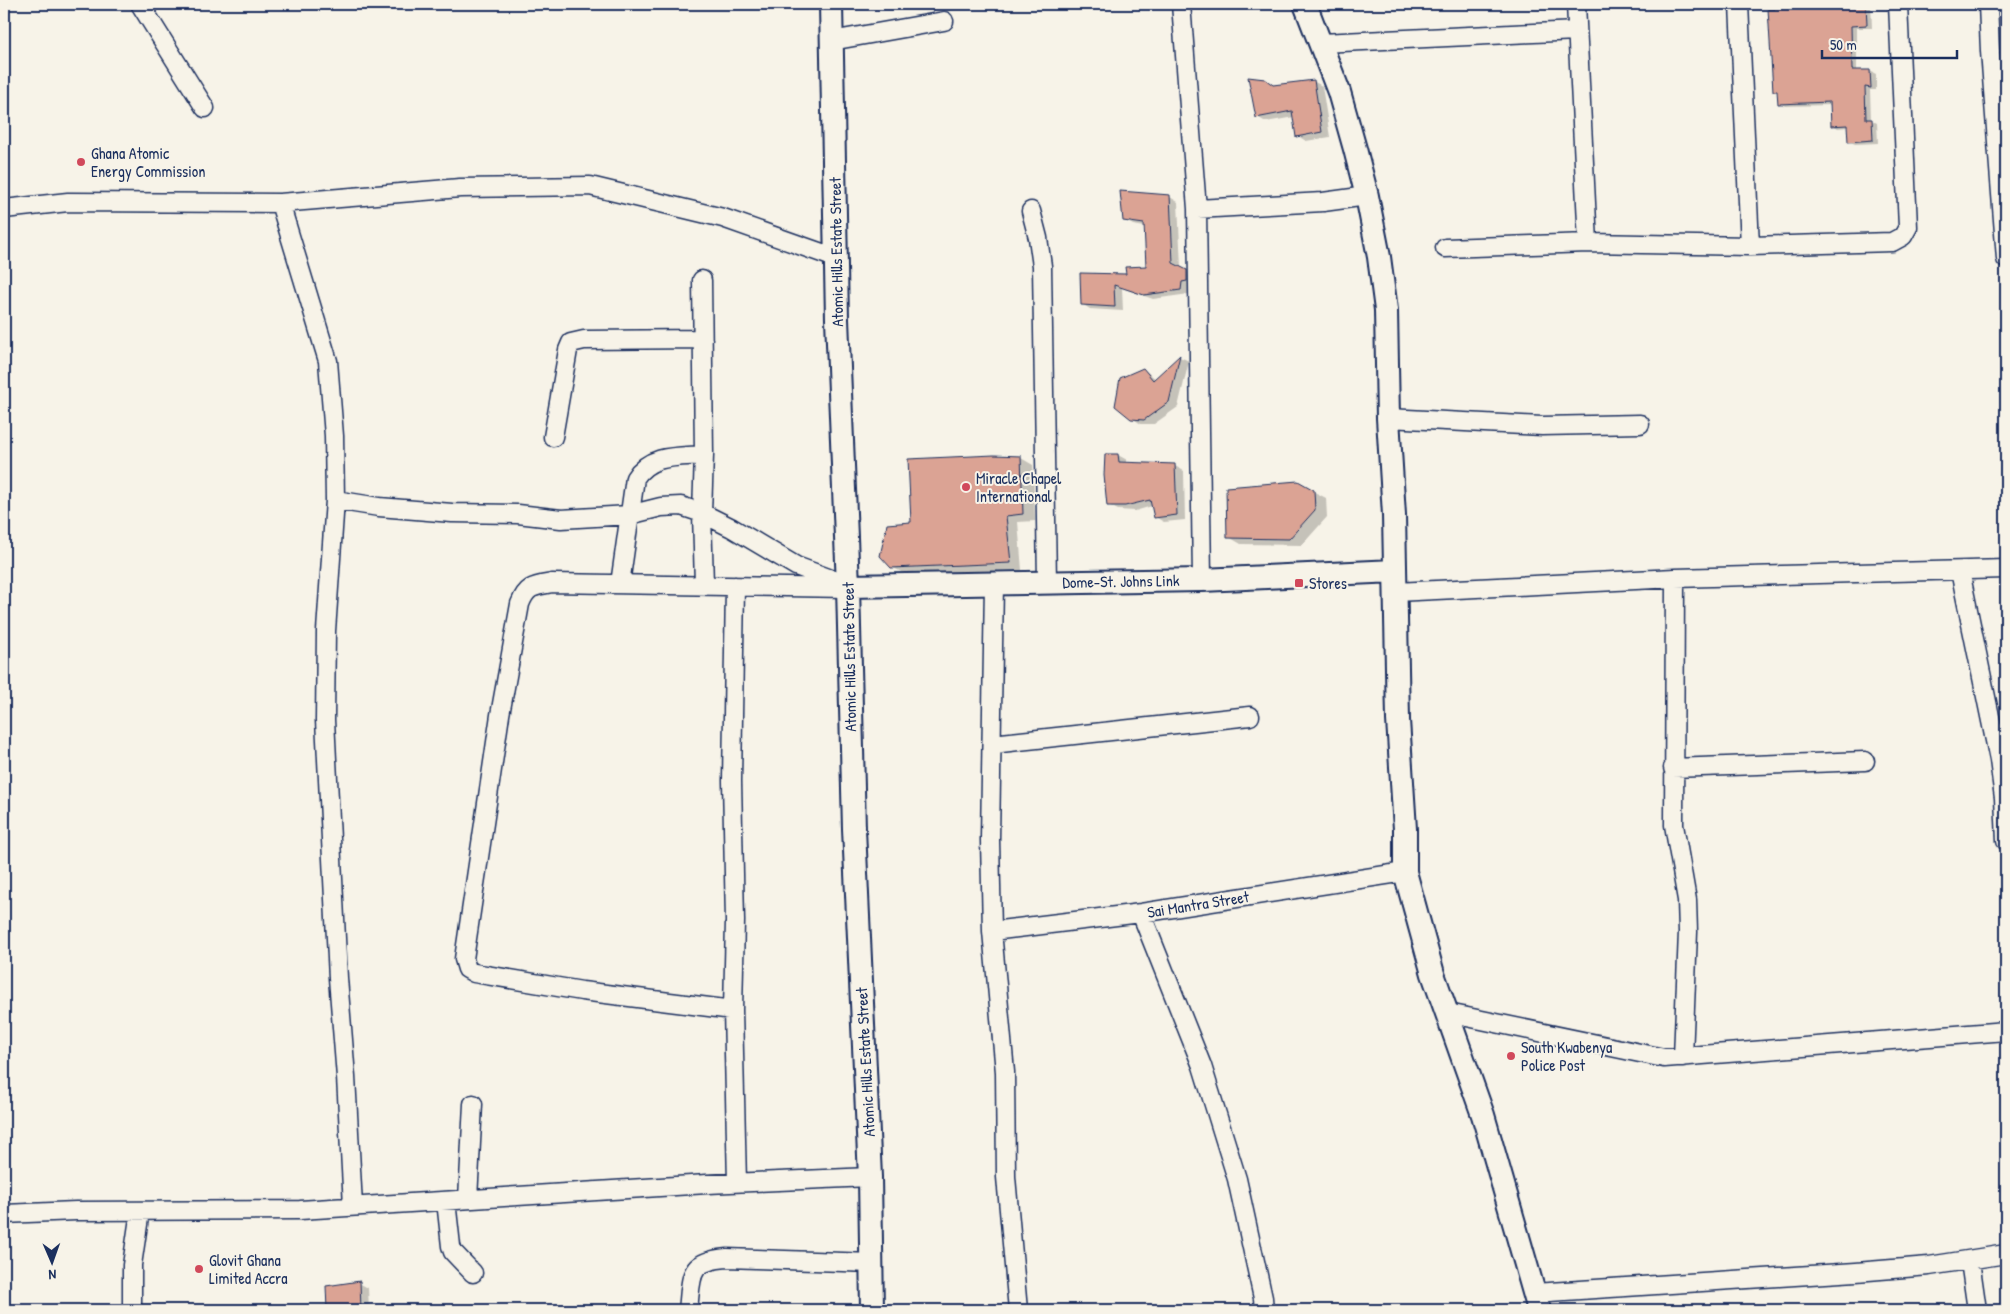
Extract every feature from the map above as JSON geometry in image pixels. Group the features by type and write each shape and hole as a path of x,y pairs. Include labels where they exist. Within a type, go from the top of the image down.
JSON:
{"main road":[{"name":"Atomic Hills Estate Street","path":"831,4 836,258 848,587 854,829 870,1177 872,1310"},
{"path":"1305,4 1339,92 1367,196 1379,257 1386,310 1388,418 1392,460 1398,720 1405,828 1404,872 1434,974 1483,1116 1536,1301"},
{"name":"Dome-St. Johns Link","path":"848,587 1202,580 1395,581"}],"street":[{"path":"140,4 205,108"},
{"path":"1181,4 1197,209 1202,580"},
{"path":"1576,4 1588,243"},
{"path":"1740,4 1750,246"},
{"path":"1445,248 1588,243 1750,246 1892,242 1902,236 1908,227 1898,4"},
{"path":"1988,4 2006,259"},
{"path":"831,41 944,21"},
{"path":"1321,44 1577,31"},
{"path":"4,209 68,202 280,203 460,188 590,186 723,218 836,258"},
{"path":"1197,209 1324,202 1367,196"},
{"path":"280,203 328,362 334,436 335,500 326,631 325,720 338,978 353,1206"},
{"path":"1031,211 1038,238 1042,266 1047,582"},
{"path":"702,280 704,455 702,513 704,585"},
{"path":"553,438 568,350 571,344 584,340 703,339"},
{"path":"1388,418 1542,426 1640,424"},
{"path":"620,584 634,478 645,466 658,459 704,455"},
{"path":"335,500 379,507 452,513 518,514 561,519 629,515 661,507 681,506 702,513 732,528 796,566 848,587"},
{"path":"1395,581 1674,578 2006,569"},
{"path":"1960,571 1999,760 2006,841"},
{"path":"1674,578 1674,824 1687,900 1688,932 1684,1056"},
{"path":"733,1010 582,991 474,973 467,969 464,964 500,715 520,604 524,594 530,588 552,583 848,587"},
{"path":"994,583 990,840 992,931 1005,1072 1006,1177 1018,1310"},
{"path":"735,586 732,781 735,921 733,1010 737,1183"},
{"path":"992,744 1250,716"},
{"path":"1673,768 1865,761"},
{"name":"Sai Mantra Street","path":"992,931 1141,913 1404,872"},
{"path":"1141,913 1202,1066 1237,1179 1264,1310"},
{"path":"1448,1014 1664,1058 2006,1031"},
{"path":"468,1199 473,1104"},
{"path":"4,1214 300,1210 737,1183 870,1177"},
{"path":"446,1200 453,1252 474,1273"},
{"path":"132,1310 132,1265 140,1211"},
{"path":"1536,1301 1929,1266 2006,1254"},
{"path":"688,1310 694,1269 702,1263 713,1259 872,1263"},
{"path":"1970,1261 1977,1310"}],"building":[{"path":"1775,4 1866,4 1867,25 1851,26 1852,70 1870,70 1871,88 1865,87 1866,119 1872,119 1873,140 1848,142 1847,125 1831,126 1830,102 1778,104 1777,91 1773,91 1768,9 1775,9"},
{"path":"1248,77 1265,79 1273,85 1314,80 1322,132 1296,137 1292,111 1256,118"},
{"path":"1120,191 1170,195 1173,263 1187,270 1187,281 1182,282 1181,290 1144,295 1114,285 1115,307 1081,305 1080,273 1126,274 1125,267 1146,266 1144,224 1123,221"},
{"path":"1180,355 1169,402 1144,420 1131,419 1115,406 1120,378 1143,368 1153,380"},
{"path":"1105,454 1118,454 1119,462 1175,464 1177,515 1154,518 1150,500 1125,506 1107,506 1104,475"},
{"path":"994,455 1021,456 1023,514 1006,516 1011,563 891,568 880,556 887,524 911,522 908,459"},
{"path":"1298,481 1314,490 1315,510 1289,539 1227,538 1226,487"},
{"path":"360,1281 361,1310 327,1310 326,1286"}],"place":[{"name":"Ghana Atomic Energy Commission","path":"81,162"},
{"name":"Miracle Chapel International","path":"966,487"},
{"name":"Stores","path":"1299,583"},
{"name":"South Kwabenya Police Post","path":"1511,1056"},
{"name":"Glovit Ghana Limited Accra","path":"199,1269"}]}
